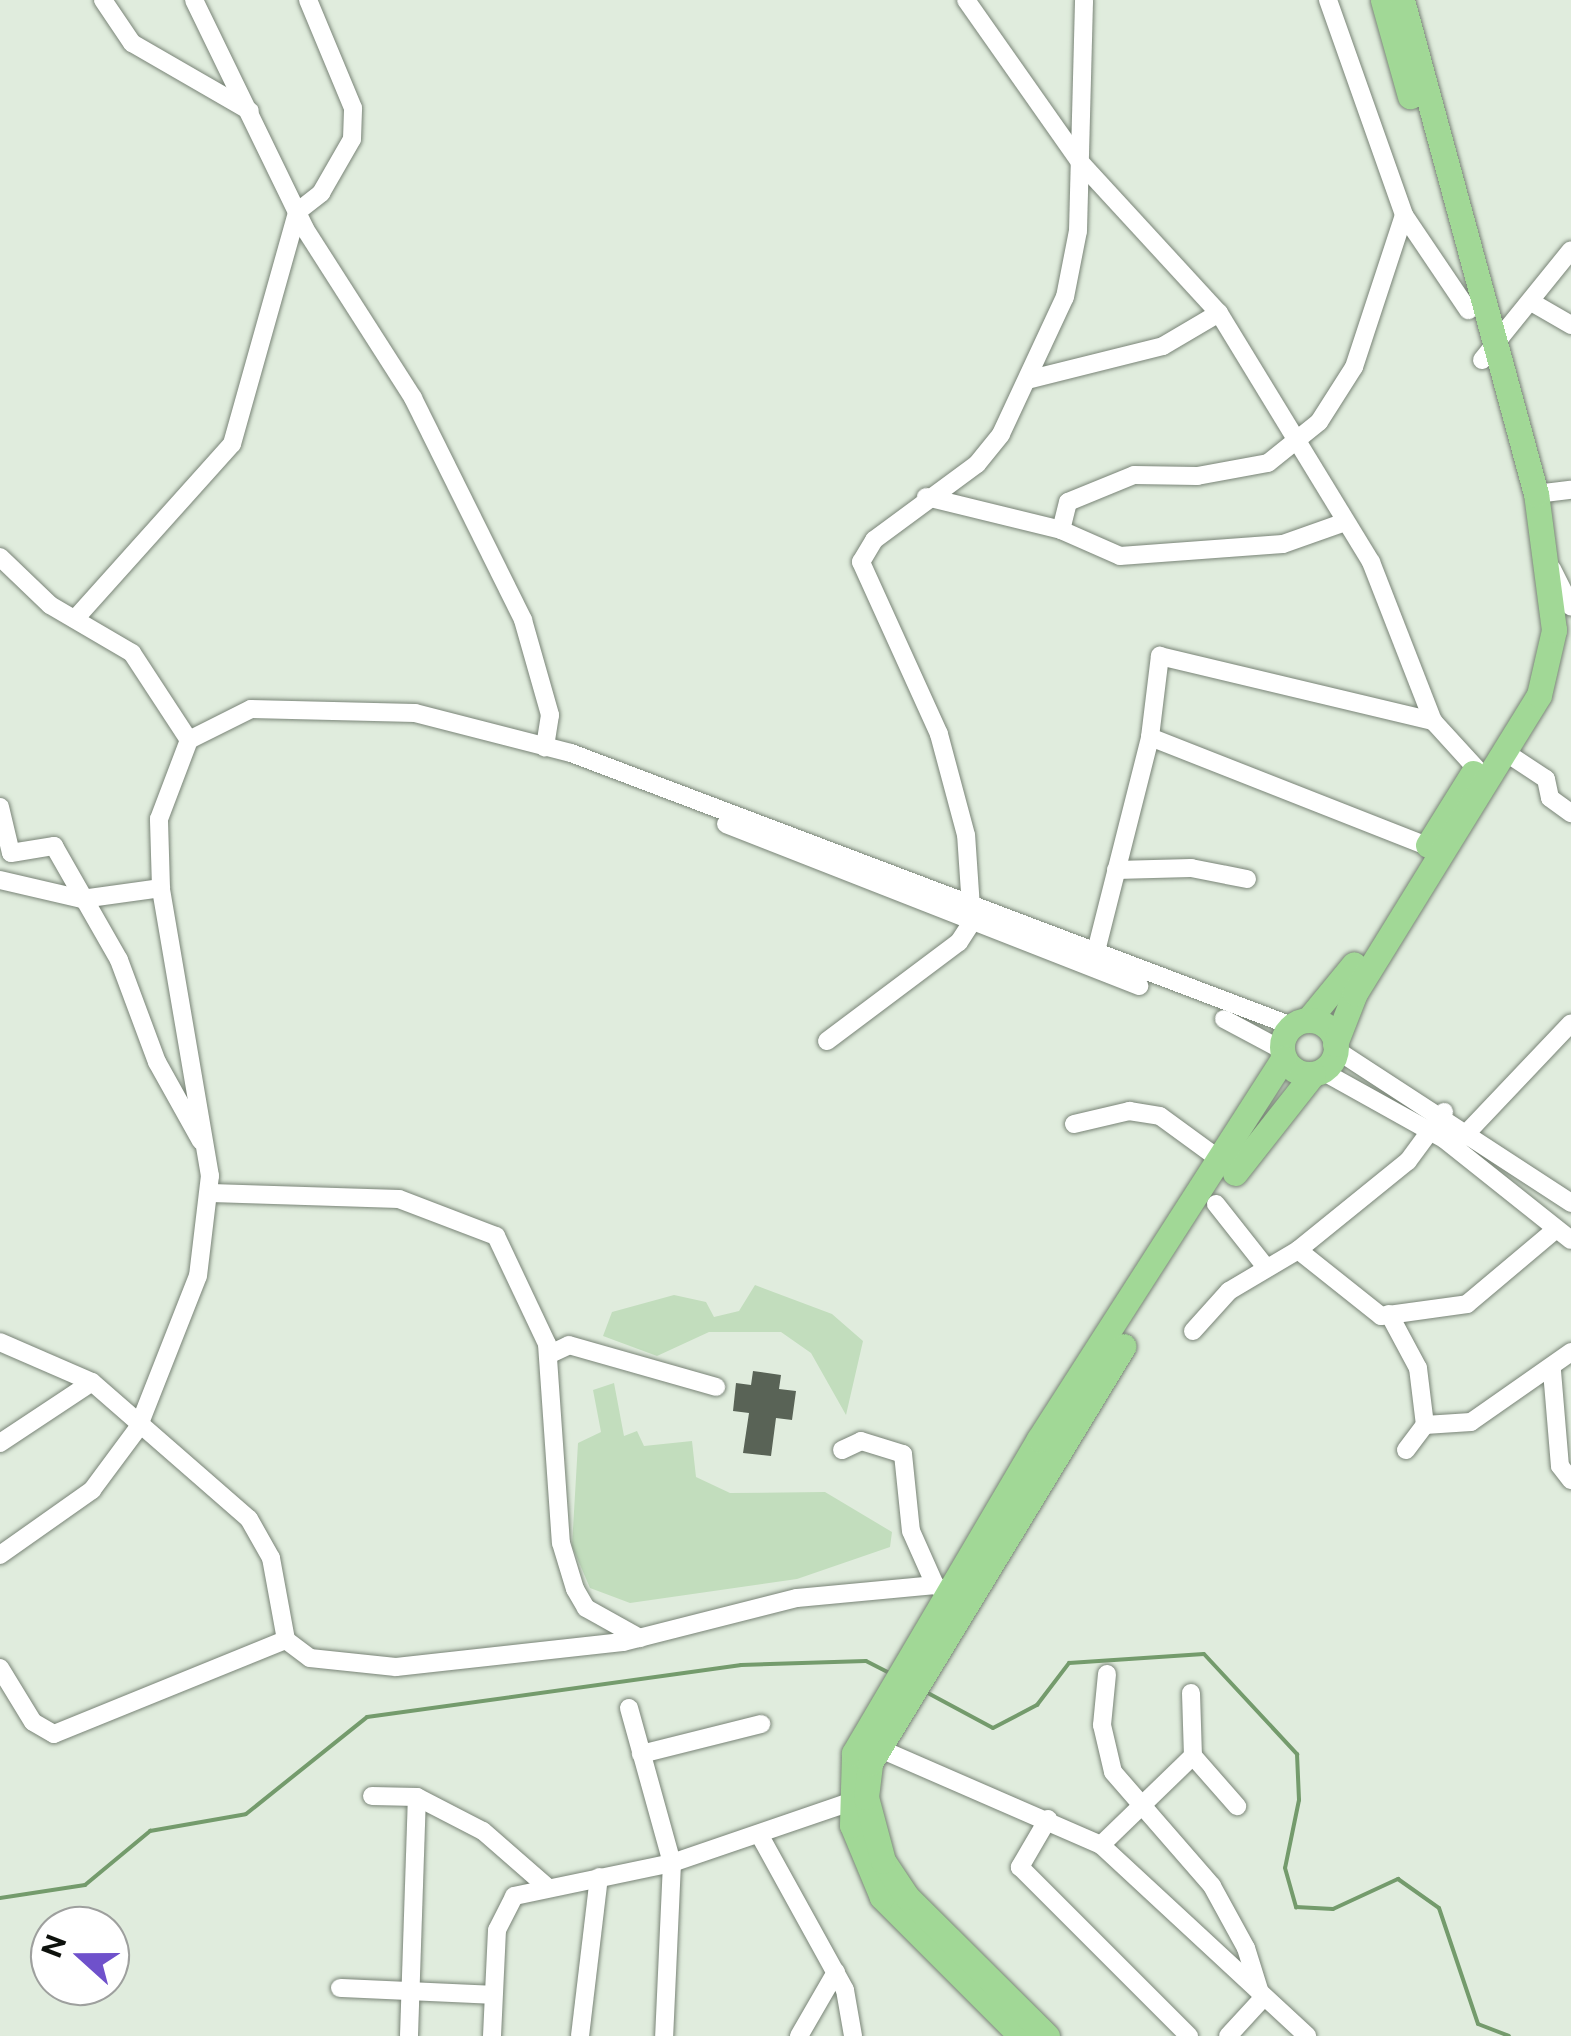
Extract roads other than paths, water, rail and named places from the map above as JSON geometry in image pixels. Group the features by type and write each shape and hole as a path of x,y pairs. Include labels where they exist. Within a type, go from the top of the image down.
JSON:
{"highway":[{"path":"1137,1312 1291,1038 1341,985 1427,846 1482,775 1506,752 1548,672 1536,494 1488,352 1468,310 1383,0"},
{"path":"1021,2036 882,1897 858,1799 868,1744 924,1646 948,1592 1137,1312 1326,1059 1354,993 1482,775 1532,670 1543,563 1402,0"},
{"path":"1291,1038 1325,1025 1326,1059"},
{"path":"1291,1038 1326,1059"},
{"path":"858,1799 884,1860 907,1897 1047,2036"}],"street":[{"path":"103,0 132,43 250,111"},
{"path":"194,0 297,212 413,398 523,620 550,715 550,750"},
{"path":"74,620 232,444 297,212 322,193 352,139 353,108 308,0"},
{"path":"966,0 1080,162 1220,314 1346,522 1433,721 1482,775"},
{"path":"826,1041 958,942 974,916 939,734 861,579 874,540 926,497 977,464 1027,380 1065,297 1080,162 1084,0"},
{"path":"1328,0 1404,215 1468,310"},
{"path":"1061,530 1068,502 1125,478 1268,463 1292,438 1319,422 1354,366 1404,215"},
{"path":"1488,352 1532,303 1571,250"},
{"path":"1532,303 1571,326"},
{"path":"1027,380 1164,346 1220,314"},
{"path":"1536,494 1571,490"},
{"path":"926,497 1061,530 1120,556 1283,544 1346,522"},
{"path":"0,557 74,620 132,653 189,740"},
{"path":"1543,563 1571,607"},
{"path":"1093,962 1150,737 1166,653 1433,721"},
{"path":"0,1555 92,1490 138,1428 177,1345 211,1193 208,1154 161,888 159,819 189,740 251,709 321,704 415,713 550,750 1291,1038"},
{"path":"1150,737 1427,846"},
{"path":"1506,752 1546,780 1550,798 1571,813"},
{"path":"0,807 6,848 24,854 50,842 82,898 208,1154"},
{"path":"1116,870 1191,868 1246,878"},
{"path":"0,880 82,898 161,888"},
{"path":"1454,1146 1571,1023"},
{"path":"1555,1042 1571,1056"},
{"path":"1326,1059 1444,1112 1571,1203"},
{"path":"1298,1250 1372,1312 1389,1314 1466,1304 1502,1284 1563,1234 1454,1146 1326,1059"},
{"path":"1074,1124 1129,1111 1160,1116 1223,1162"},
{"path":"1193,1332 1265,1266 1298,1250 1432,1132 1444,1112"},
{"path":"211,1193 399,1199 469,1220 496,1236 516,1266 548,1356 562,1543 575,1589 586,1608 640,1638"},
{"path":"1216,1204 1265,1266"},
{"path":"1389,1314 1418,1368 1424,1425 1406,1450"},
{"path":"548,1356 569,1345 716,1386"},
{"path":"3,1348 92,1382 262,1537 286,1640 310,1658 396,1668 640,1638 797,1598 948,1592 911,1531 903,1454 861,1441 842,1450"},
{"path":"1424,1425 1470,1422 1552,1371 1571,1352"},
{"path":"1552,1371 1560,1466 1571,1480"},
{"path":"0,1443 92,1382"},
{"path":"0,1668 32,1722 54,1734 286,1640"},
{"path":"1106,1674 1102,1725 1113,1772 1136,1806 1212,1886 1262,2000"},
{"path":"1192,1693 1193,1756 1237,1806"},
{"path":"629,1708 672,1863 664,2036"},
{"path":"642,1754 761,1724"},
{"path":"868,1744 1102,1845 1262,2000 1307,2036"},
{"path":"1102,1845 1136,1806 1193,1756"},
{"path":"372,1796 417,1797 482,1832 546,1886"},
{"path":"409,2036 417,1797"},
{"path":"492,2036 500,1916 514,1896 546,1886 672,1863 858,1799"},
{"path":"1048,1819 1020,1867 1190,2036"},
{"path":"759,1834 836,1972 852,2036"},
{"path":"580,2036 599,1878"},
{"path":"800,2036 836,1972"},
{"path":"340,1988 494,1995"},
{"path":"1228,2036 1262,2000"}],"waterway":[{"path":"926,1692 993,1728 1037,1705 1069,1663 1204,1654 1297,1754 1299,1800 1285,1868 1296,1907 1333,1909 1398,1879 1439,1908 1478,2024 1509,2036"},
{"path":"0,1898 85,1885 150,1831 246,1814 367,1717 741,1665 866,1661 891,1674"}]}
